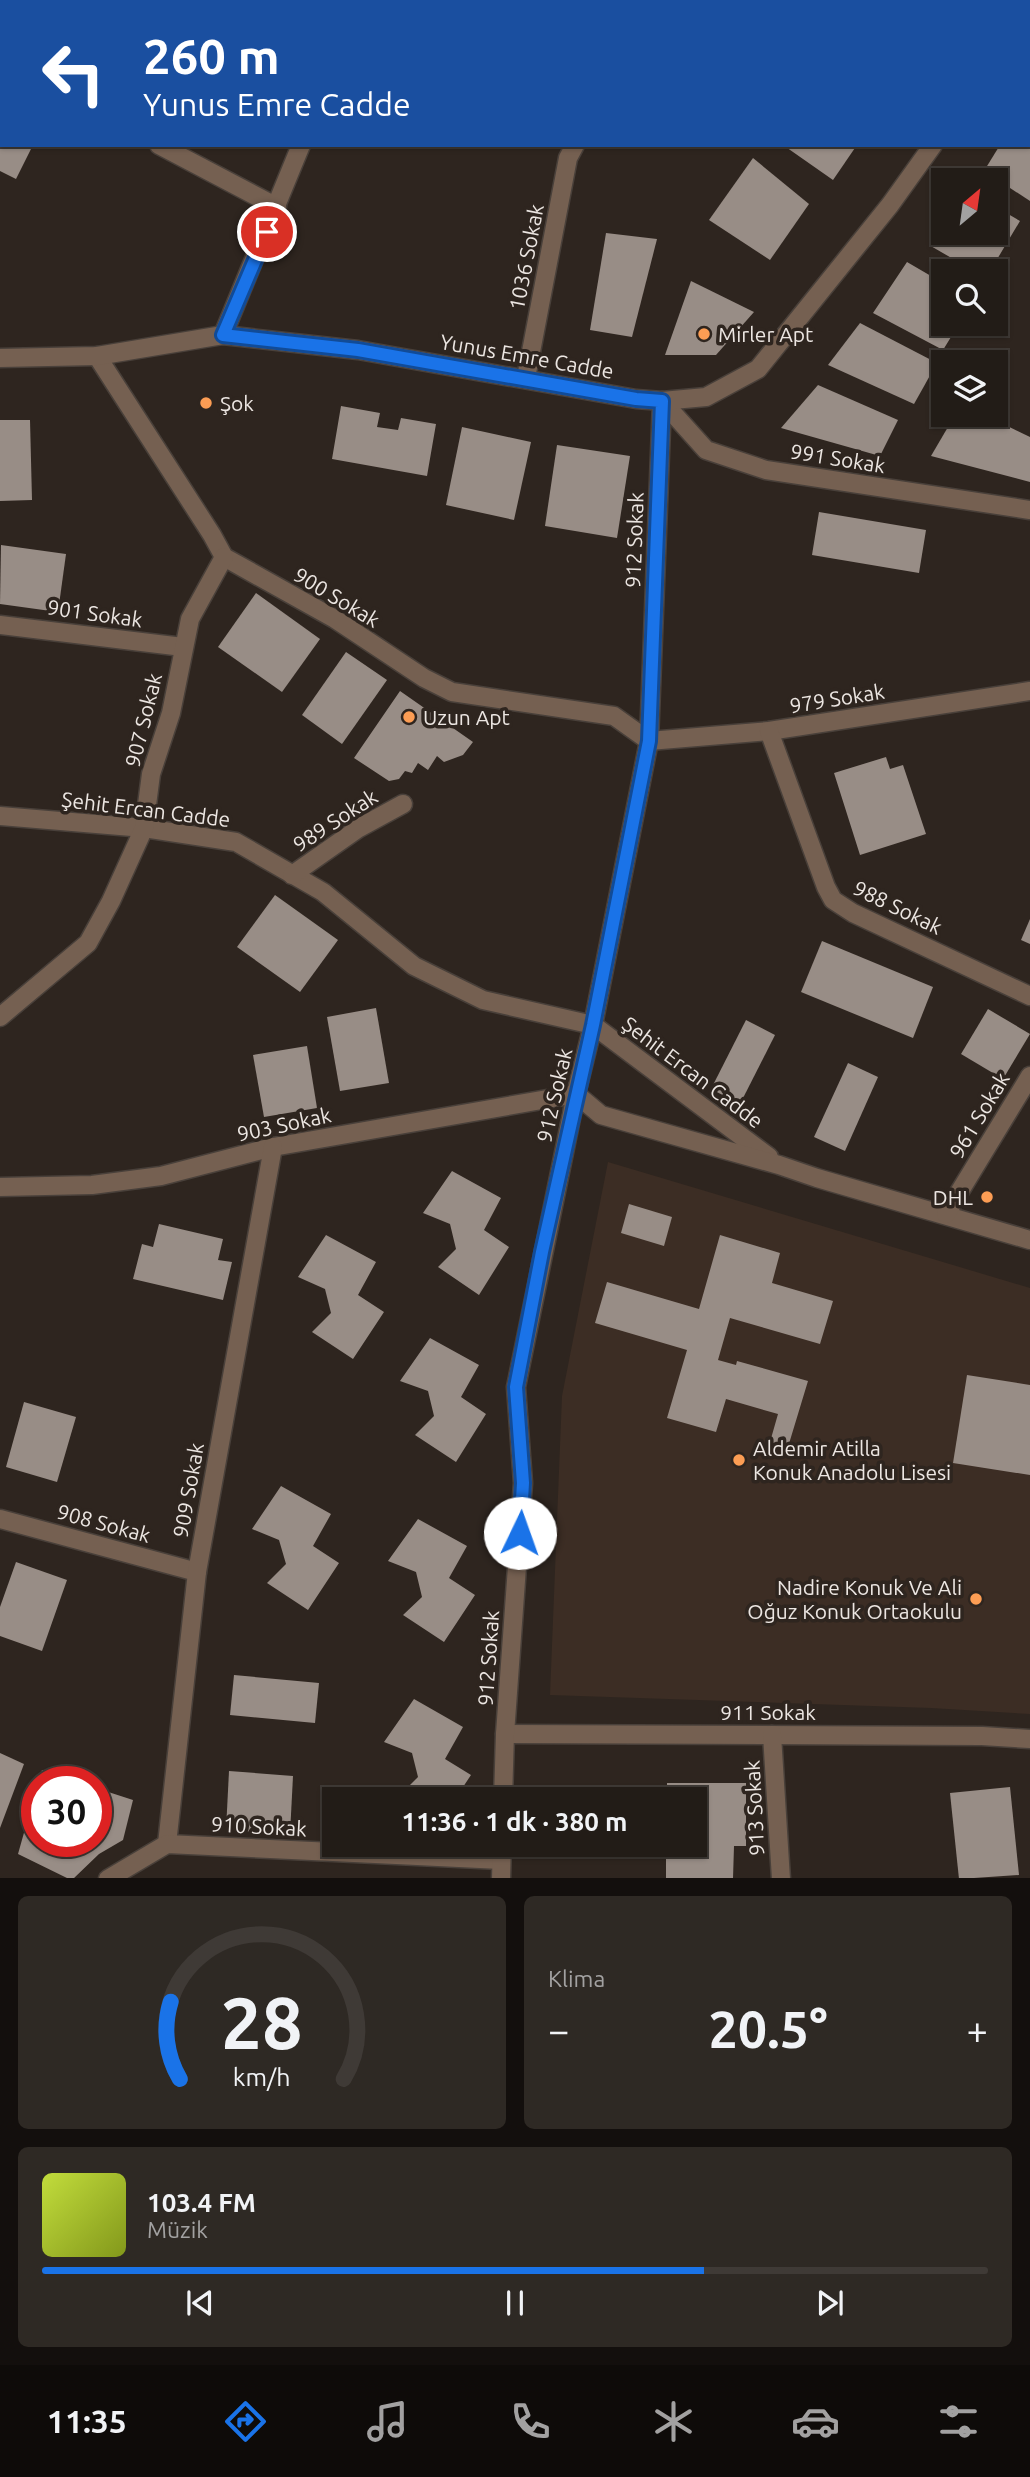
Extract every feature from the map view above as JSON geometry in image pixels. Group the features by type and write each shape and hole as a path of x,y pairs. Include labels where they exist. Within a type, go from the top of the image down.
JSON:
{"street":[{"path":"163,147 277,206"},
{"path":"223,335 300,147"},
{"name":"1036 Sokak","path":"526,378 568,158 574,147"},
{"name":"Yunus Emre Cadde","path":"0,358 97,356 223,335 358,350 636,399 662,401 706,397 758,369 890,205 932,147"},
{"path":"97,356 212,534 224,557"},
{"name":"991 Sokak","path":"662,401 706,450 766,470 1030,510"},
{"name":"912 Sokak","path":"503,1787 523,1483 516,1387 576,1094 593,1025 649,741 662,401"},
{"name":"907 Sokak","path":"0,1017 88,943 111,901 144,828 151,774 171,713 190,620 224,557"},
{"name":"900 Sokak","path":"224,557 335,620 424,678 452,692 614,716 649,741"},
{"name":"901 Sokak","path":"0,625 183,646"},
{"name":"979 Sokak","path":"649,741 769,731 1030,691"},
{"name":"988 Sokak","path":"769,731 833,900 853,913 1030,996"},
{"name":"989 Sokak","path":"292,875 359,828 403,804"},
{"name":"Şehit Ercan Cadde","path":"0,816 144,828 236,842 323,892 414,966 483,1000 593,1025 779,1165"},
{"name":"961 Sokak","path":"946,1214 1030,1076"},
{"name":"Şehit Ercan Cadde","path":"576,1094 601,1115 1030,1240"},
{"name":"903 Sokak","path":"0,1187 92,1185 162,1177 273,1147 576,1094"},
{"name":"909 Sokak","path":"167,1844 197,1572 273,1147"},
{"name":"908 Sokak","path":"0,1519 197,1572"},
{"name":"911 Sokak","path":"505,1734 982,1736 1030,1739"},
{"name":"913 Sokak","path":"772,1735 781,1878"},
{"path":"108,1878 167,1844"},
{"name":"910 Sokak","path":"167,1844 501,1861"}],"shaded area":[{"name":"Aldemir Atilla Konuk Anadolu Lisesi","path":"608,1162 1030,1288 1030,1714 550,1695 562,1396"}],"building":[{"path":"0,147 32,147 16,179 0,171"},
{"path":"786,147 856,147 833,180"},
{"path":"999,147 1030,147 1030,201 1008,187 1008,168 986,168"},
{"path":"753,158 809,204 770,260 709,220"},
{"path":"1008,214 1020,221 1008,241"},
{"path":"606,233 657,239 632,337 590,330"},
{"path":"931,242 931,245 1006,245 997,259 953,259 929,245"},
{"path":"907,262 931,276 931,336 952,336 943,350 873,313"},
{"name":"Mirler Apt","path":"691,281 754,312 716,355 665,355"},
{"path":"860,323 931,360 931,374 914,404 828,365"},
{"path":"818,385 898,420 880,456 781,428"},
{"path":"341,406 380,413 377,427 398,430 401,418 436,424 427,476 332,459"},
{"path":"0,420 30,420 32,500 0,501"},
{"path":"1008,426 1030,437 1030,482 931,456 948,427"},
{"path":"462,427 531,442 514,520 446,505"},
{"path":"557,445 630,456 617,538 545,526"},
{"path":"819,512 926,530 919,573 812,555"},
{"path":"1,545 66,554 58,612 0,604"},
{"path":"256,593 320,639 282,692 218,647"},
{"path":"346,652 387,680 342,744 302,715"},
{"name":"Uzun Apt","path":"400,691 473,742 463,755 444,762 437,756 428,770 418,763 412,773 405,771 399,779 389,781 354,758"},
{"path":"886,757 890,769 903,765 926,834 860,855 834,773"},
{"path":"275,895 338,940 300,992 237,947"},
{"path":"1030,919 1030,944 1021,940"},
{"path":"822,941 933,987 913,1038 801,992"},
{"path":"376,1008 389,1083 340,1091 327,1017"},
{"path":"988,1009 1030,1034 1003,1079 961,1054"},
{"path":"746,1020 775,1035 740,1104 711,1089"},
{"path":"307,1046 317,1108 264,1117 253,1055"},
{"path":"848,1063 878,1077 845,1151 814,1137"},
{"path":"452,1171 501,1198 484,1230 509,1247 479,1295 438,1267 456,1249 450,1224 423,1213"},
{"path":"629,1204 672,1217 664,1246 621,1233"},
{"path":"159,1224 223,1239 218,1260 232,1262 223,1300 133,1279 142,1244 153,1247"},
{"path":"326,1235 376,1262 358,1295 384,1312 353,1359 312,1332 331,1313 325,1289 298,1277"},
{"path":"720,1235 780,1253 772,1283 833,1301 820,1344 730,1318 718,1360 736,1365 737,1361 808,1381 788,1447 770,1442 778,1414 726,1399 716,1432 667,1418 687,1350 595,1323 607,1282 699,1309"},
{"path":"430,1338 479,1365 461,1397 486,1414 456,1462 415,1435 434,1416 428,1391 400,1381"},
{"path":"967,1375 1030,1385 1030,1475 953,1463"},
{"path":"24,1402 76,1417 57,1482 6,1467"},
{"path":"281,1486 331,1514 313,1546 339,1563 308,1610 267,1583 286,1564 279,1540 252,1529"},
{"path":"418,1519 467,1546 449,1578 475,1595 444,1642 403,1615 422,1597 416,1572 388,1561"},
{"path":"16,1562 67,1580 42,1651 0,1636 0,1607"},
{"path":"234,1675 319,1683 315,1723 230,1715"},
{"path":"414,1699 463,1727 445,1759 471,1775 463,1787 408,1787 418,1777 412,1753 384,1742"},
{"path":"0,1753 24,1764 21,1766 0,1828"},
{"path":"229,1771 293,1776 290,1834 226,1830"},
{"path":"667,1783 746,1783 746,1846 734,1846 733,1878 666,1878 666,1857 707,1857 707,1787 667,1787"},
{"path":"1010,1787 1019,1875 959,1878 950,1793"},
{"path":"112,1793 133,1800 123,1840 112,1846"},
{"path":"24,1857 96,1857 74,1878 67,1878"}],"place":[{"name":"Mirler Apt","path":"704,334"},
{"name":"Şok","path":"206,403"},
{"name":"Uzun Apt","path":"409,717"},
{"name":"DHL","path":"987,1197"},
{"name":"Aldemir Atilla Konuk Anadolu Lisesi","path":"739,1460"},
{"name":"Nadire Konuk Ve Ali Oğuz Konuk Ortaokulu","path":"976,1599"}],"route":[{"path":"267,232 223,335 358,350 636,399 662,401 649,741 593,1025 542,1252 516,1387 523,1483 520,1533"}]}
